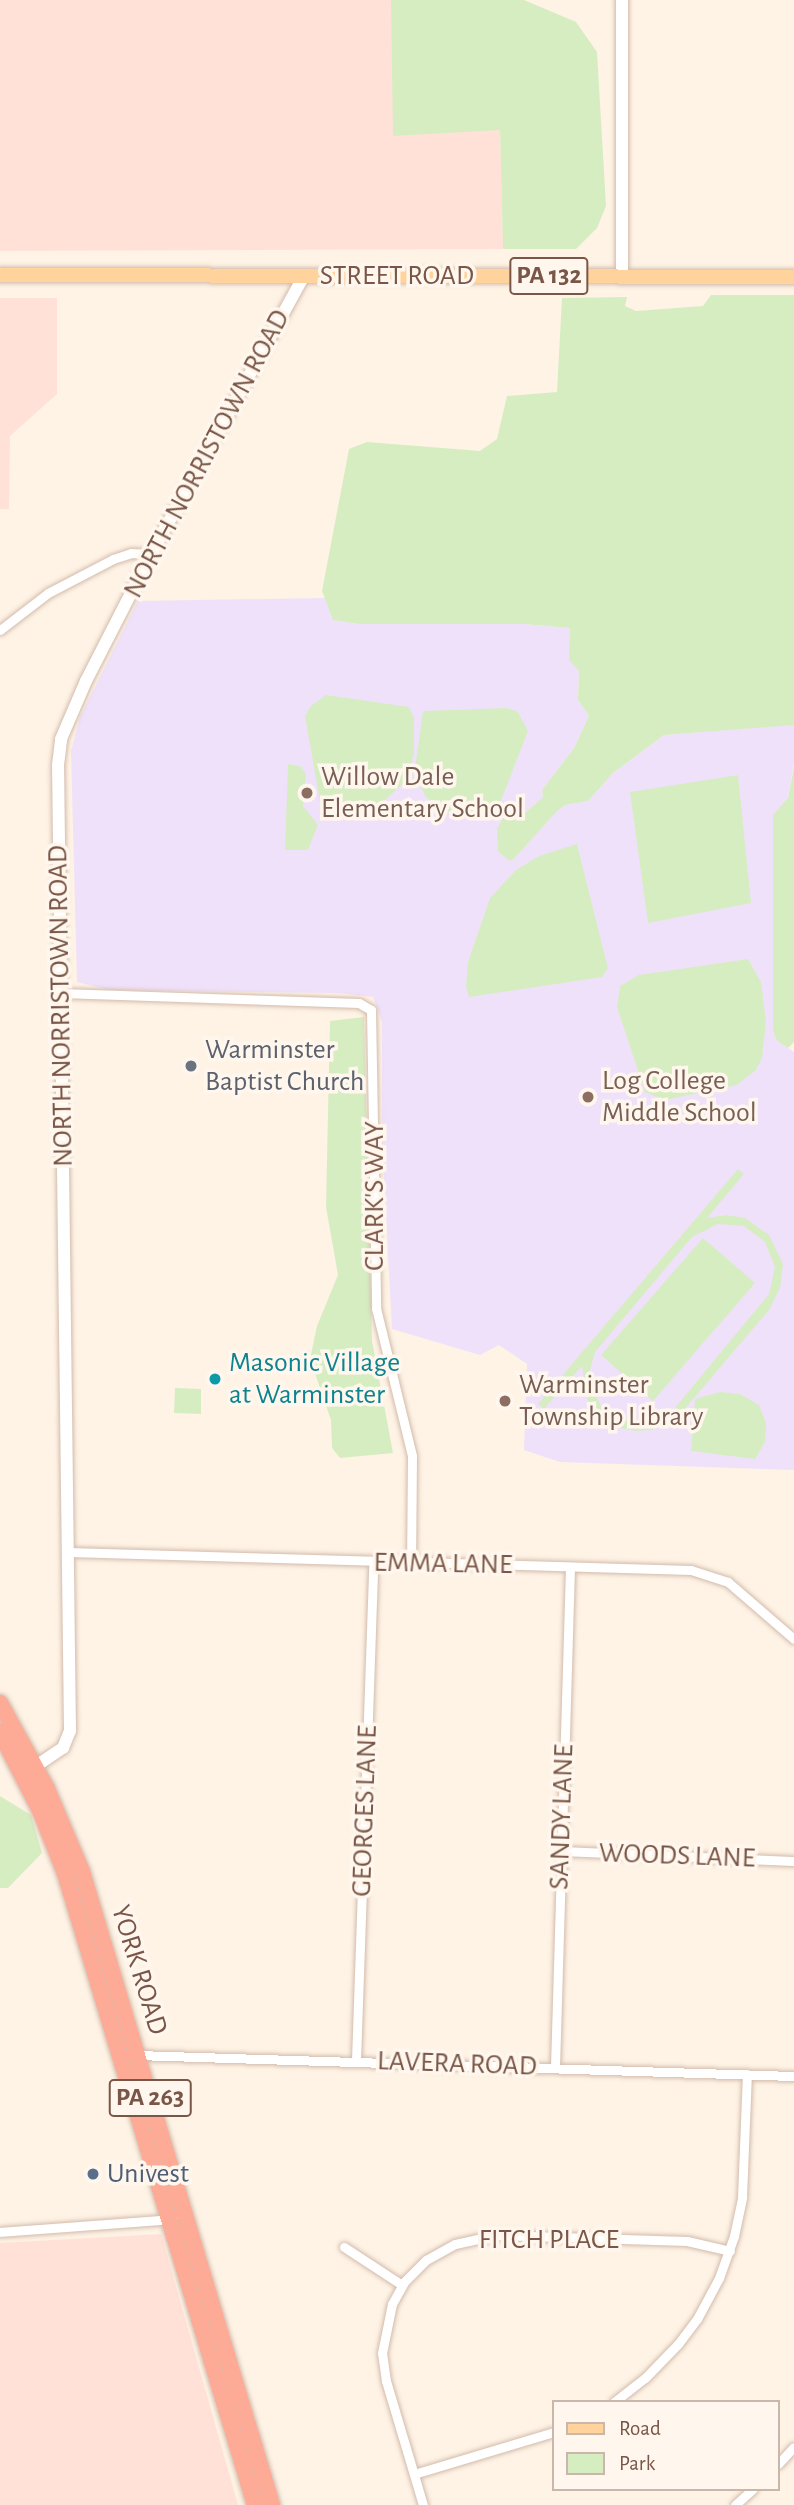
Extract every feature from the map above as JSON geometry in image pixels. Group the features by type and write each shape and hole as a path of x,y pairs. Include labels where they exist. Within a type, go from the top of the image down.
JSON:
{"highway":[{"name":"YORK ROAD","path":"0,1703 29,1770 82,1872 138,2055 178,2218 255,2505"},
{"name":"YORK ROAD","path":"0,1732 29,1770 65,1873 121,2056 178,2218 272,2505"}],"main road":[{"name":"STREET ROAD","path":"0,275 794,277"}],"street":[{"path":"622,0 622,277"},
{"name":"NORTH NORRISTOWN ROAD","path":"29,1770 63,1748 70,1731 58,765 61,739 71,712 151,554 304,275"},
{"path":"0,630 48,593 113,559 131,553 151,554"},
{"name":"CLARK'S WAY","path":"61,993 359,1003 371,1010 376,1308 412,1456 411,1563"},
{"name":"EMMA LANE","path":"68,1552 691,1570 713,1575 741,1593 794,1639"},
{"name":"GEORGES LANE","path":"356,2060 373,1562"},
{"name":"SANDY LANE","path":"555,2067 569,1567"},
{"name":"WOODS LANE","path":"561,1852 794,1861"},
{"name":"LAVERA ROAD","path":"121,2056 356,2060 794,2076"},
{"path":"617,2400 645,2378 688,2332 711,2295 730,2251 742,2197 747,2074"},
{"path":"0,2232 178,2218"},
{"name":"FITCH PLACE","path":"423,2505 383,2363 386,2320 402,2286 415,2270 440,2251 487,2236 687,2241 730,2251"},
{"path":"344,2247 402,2286"},
{"path":"414,2474 552,2433"},
{"path":"780,2462 794,2447"},
{"path":"735,2505 751,2491"}],"shaded area":[{"path":"0,0 393,0 500,130 503,249 0,251"},
{"path":"0,298 57,298 57,394 10,436 9,509 0,509"},
{"name":"Log College Middle School","path":"326,598 333,620 359,624 524,624 570,628 573,664 579,671 578,700 589,716 574,748 542,790 543,797 525,813 517,813 512,861 556,811 565,805 588,801 613,773 664,735 794,724 794,764 788,798 773,816 773,1030 776,1040 794,1052 794,1470 560,1462 524,1450 527,1364 499,1345 480,1355 392,1329 382,1142 382,1022 373,997 339,993 109,990 77,982 71,751 80,717 138,601"},
{"path":"161,2234 238,2505 0,2505 0,2243"}],"green space":[{"path":"391,0 524,0 576,22 597,52 606,206 597,228 576,249 503,249 500,130 393,136"},
{"path":"711,295 794,295 794,725 664,735 613,773 588,801 565,805 557,811 512,861 498,851 497,828 504,817 525,813 543,797 542,790 574,748 589,716 578,700 579,671 569,660 570,628 524,624 359,624 333,620 322,591 349,449 367,442 480,451 497,439 507,396 557,392 562,298 627,297 625,306 636,311 703,306"},
{"path":"326,695 409,707 414,718 414,754 407,780 385,800 363,811 343,815 321,807 305,716 311,706"},
{"path":"507,708 518,712 528,731 497,811 460,815 442,809 426,797 414,775 423,711"},
{"path":"288,764 300,766 306,774 303,806 318,825 308,850 285,850"},
{"path":"794,767 794,1042 788,1048 776,1040 773,1030 773,815 788,798"},
{"path":"738,775 751,903 648,923 630,792"},
{"path":"577,844 608,968 602,977 469,997 466,987 468,962 490,898 516,870 539,856"},
{"path":"748,959 761,982 766,1022 762,1058 756,1070 737,1085 665,1100 645,1092 617,1007 620,986 639,975"},
{"path":"364,1017 372,1341 393,1453 340,1458 332,1448 331,1420 310,1359 317,1326 338,1275 326,1207 330,1021"},
{"path":"738,1169 744,1174 707,1218 726,1215 745,1218 769,1235 783,1264 780,1288 769,1310 683,1411 670,1422 651,1430 636,1431 615,1427 602,1419 588,1401 582,1366 544,1409 538,1404","holes":["718,1224 744,1226 765,1242 775,1267 769,1294 674,1409 644,1422 618,1419 602,1408 593,1390 590,1370 595,1352 692,1237"]},
{"path":"703,1238 755,1283 653,1401 601,1355"},
{"path":"175,1388 201,1389 201,1414 174,1413"},
{"path":"720,1392 740,1394 759,1405 766,1423 765,1442 755,1459 691,1451 695,1399"},
{"path":"0,1796 31,1815 42,1853 8,1888 0,1888"}],"place":[{"name":"Willow Dale Elementary School","path":"307,793"},
{"name":"Warminster Baptist Church","path":"191,1066"},
{"name":"Log College Middle School","path":"588,1097"},
{"name":"Masonic Village at Warminster","path":"215,1379"},
{"name":"Warminster Township Library","path":"505,1401"},
{"name":"Univest","path":"93,2174"}]}
